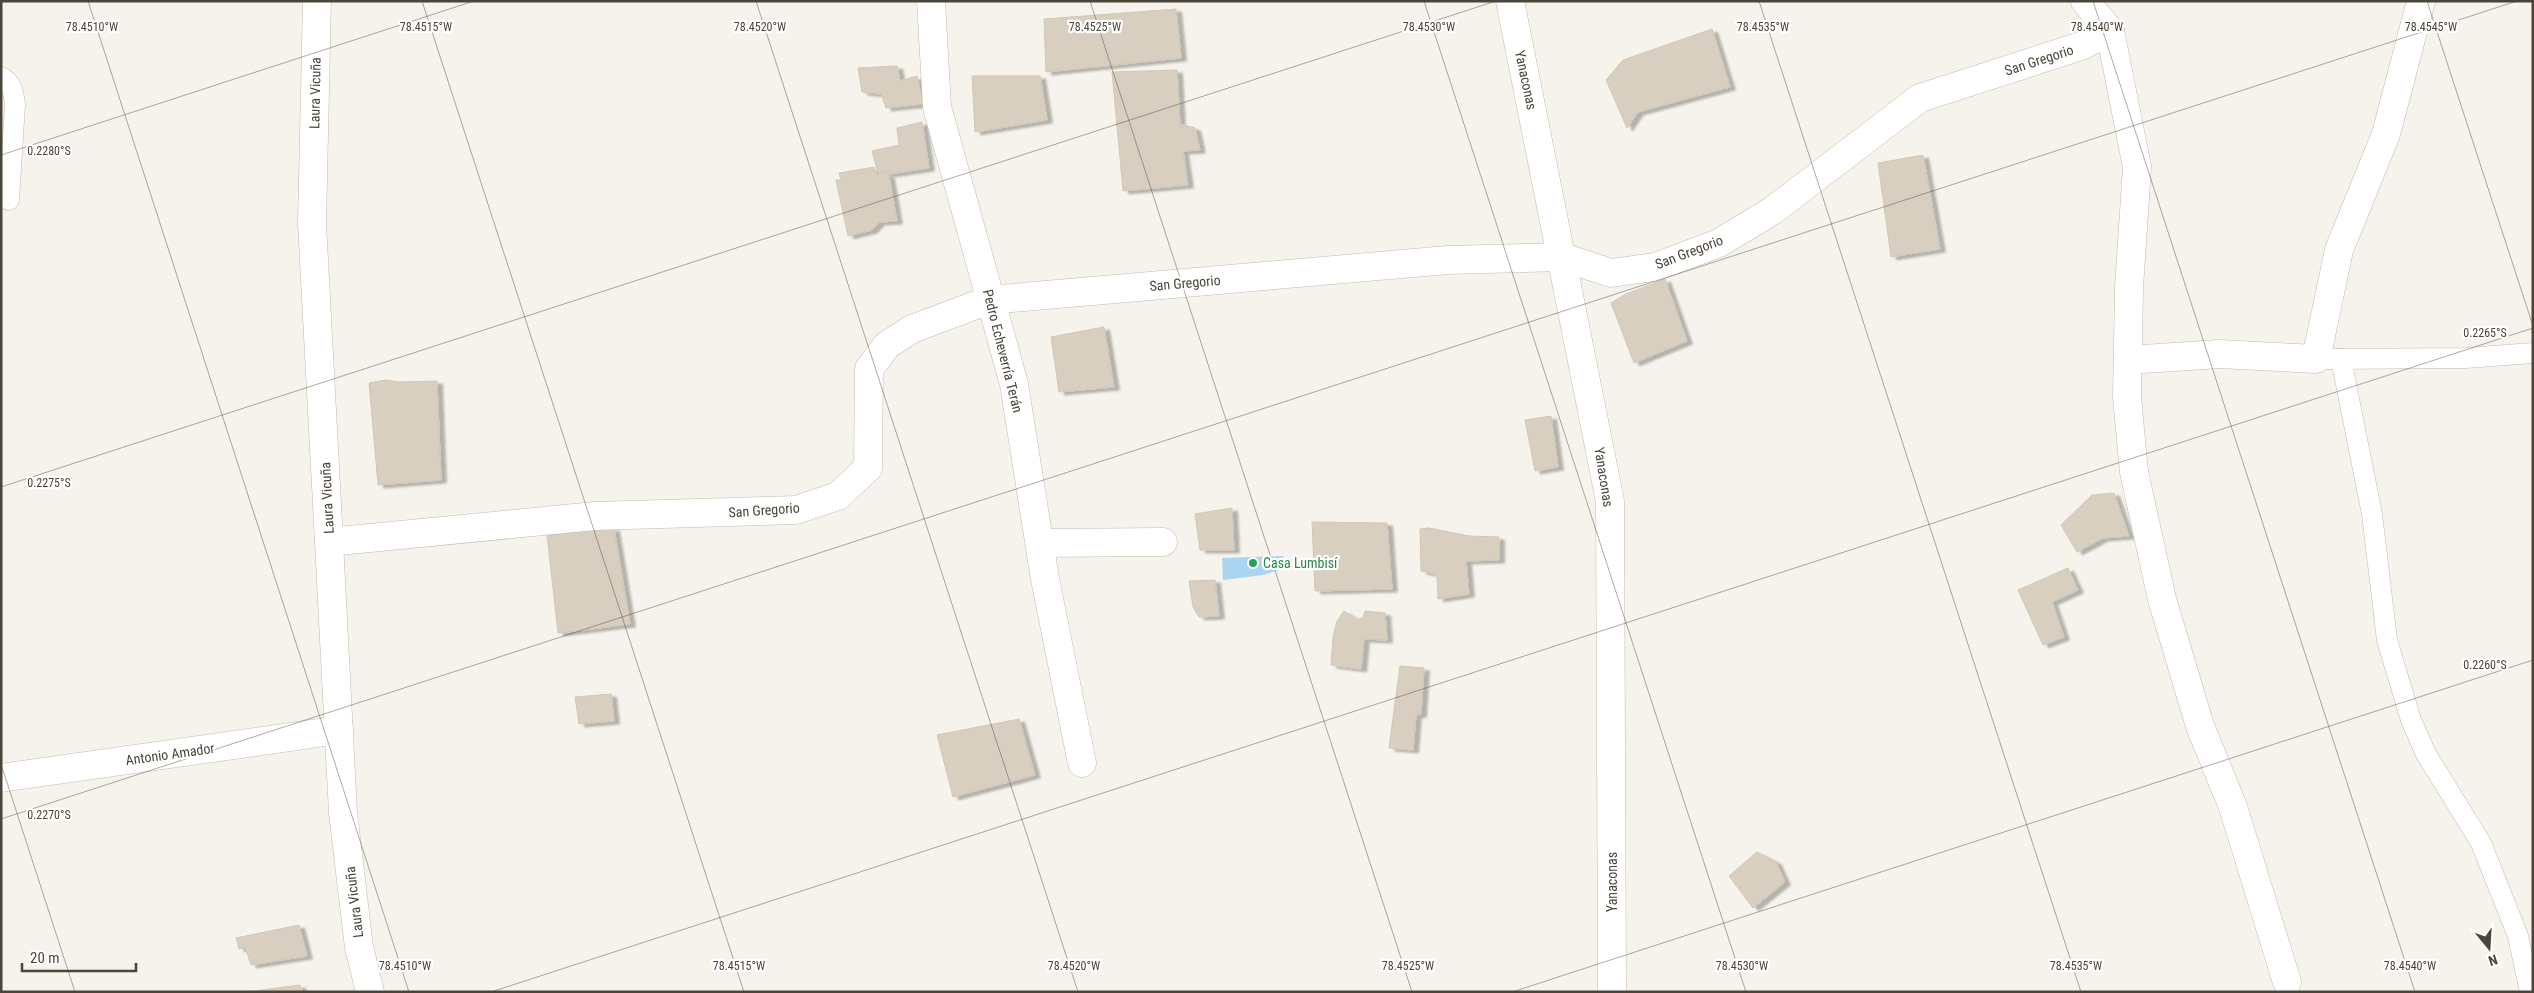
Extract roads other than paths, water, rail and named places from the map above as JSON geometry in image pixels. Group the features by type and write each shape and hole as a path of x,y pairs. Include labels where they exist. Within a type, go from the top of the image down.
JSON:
{"street":[{"name":"Laura Vicuña","path":"317,1 312,223 339,730 344,813 360,947 370,992"},
{"name":"Pedro Echeverría Terán","path":"931,1 938,107 1014,384 1041,543 1045,578 1082,763"},
{"name":"Yanaconas","path":"1510,1 1610,501 1612,992"},
{"path":"2085,1 2110,31 2137,167 2129,288 2127,397 2134,472 2162,599 2200,726 2233,807 2286,982"},
{"path":"2128,360 2219,354 2328,359 2339,250 2386,134 2422,1"},
{"name":"San Gregorio","path":"329,542 595,516 796,510 838,496 868,468 869,369 887,345 912,329 990,300 1448,260 1562,257 1611,273 1655,267 1719,243 1772,211 1920,98 2081,46 2110,31"},
{"path":"1041,543 1163,542"},
{"name":"Antonio Amador","path":"1,778 339,730"}],"lane":[{"path":"1,77 7,80 14,92 15,105 9,200"},
{"path":"2530,992 2518,936 2481,843 2426,754 2411,720 2387,640 2372,514 2328,359 2466,358 2533,353"}],"water":[{"name":"Casa Lumbisí","path":"1283,556 1285,568 1263,575 1223,580 1222,558"}],"place":[{"name":"Casa Lumbisí","path":"1253,563"}]}
